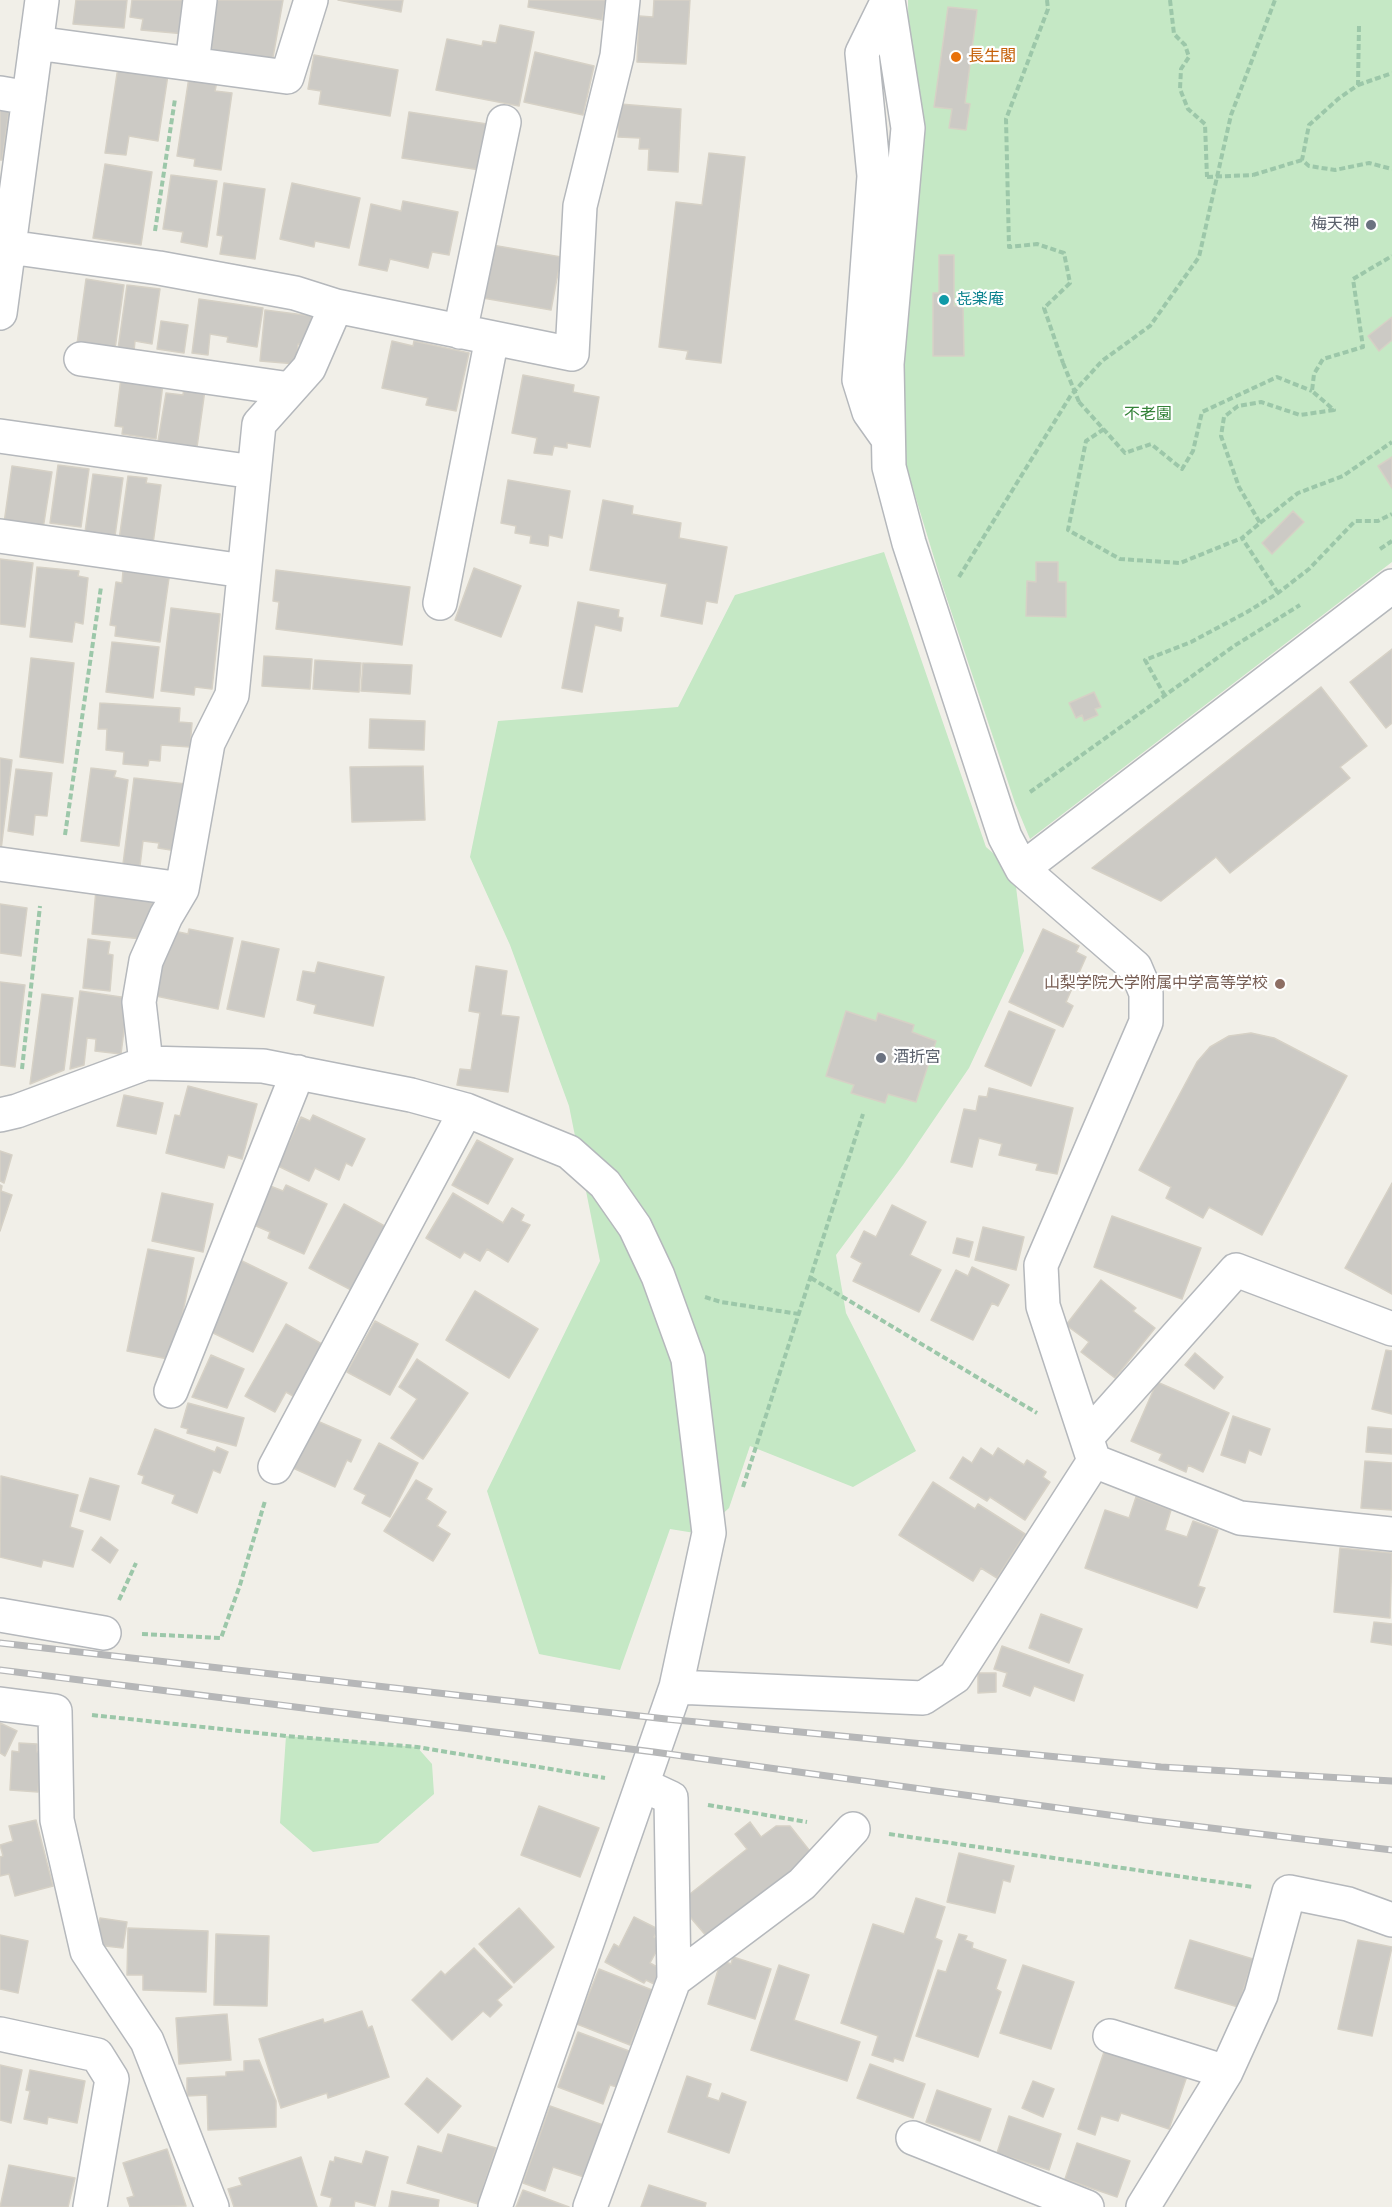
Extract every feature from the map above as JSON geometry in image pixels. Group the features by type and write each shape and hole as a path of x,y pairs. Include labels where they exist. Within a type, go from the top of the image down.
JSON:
{"street":[{"path":"0,313 9,247 15,96 36,43 42,0"},
{"path":"186,63 200,0"},
{"path":"36,43 287,77 311,0"},
{"path":"9,247 150,267 295,293 336,306 572,354 580,206 616,56 623,0"},
{"path":"888,0 908,128 887,364 889,467 909,543 1005,837 1022,868 1135,967 1146,993 1146,1022 1041,1265 1043,1306 1091,1449 1240,1518 1392,1534"},
{"path":"460,332 504,122"},
{"path":"146,1063 139,1002 146,961 166,916 182,889 208,744 232,694 259,424 309,368 336,306"},
{"path":"440,603 492,338"},
{"path":"81,359 290,389"},
{"path":"0,436 254,472"},
{"path":"0,536 244,571"},
{"path":"1022,868 1392,586"},
{"path":"0,864 182,889"},
{"path":"8,1113 146,1063 263,1066 411,1095 466,1110 569,1152 605,1184 629,1218 661,1285 688,1359 709,1533 676,1687 657,1792 495,2207"},
{"path":"171,1391 298,1072"},
{"path":"275,1467 466,1110"},
{"path":"676,1687 923,1698 955,1677 1091,1449 1236,1270 1392,1329"},
{"path":"0,1615 104,1633"},
{"path":"0,1704 55,1711 57,1820 87,1951 147,2041 212,2207"},
{"path":"590,2207 674,1980 657,1792"},
{"path":"674,1980 802,1884 853,1829"},
{"path":"1143,2207 1226,2072 1261,1995 1289,1892 1348,1904 1392,1920"},
{"path":"0,2034 97,2055 112,2079 90,2207"},
{"path":"1110,2036 1226,2072"},
{"path":"913,2138 1088,2207"}],"path":[{"path":"1047,0 1048,9 1006,119 1009,247 1037,244 1064,253 1070,283 1044,308 1079,402 1125,453 1151,444 1182,469 1193,451 1202,412 1277,377 1312,391 1334,410 1300,415 1261,402 1238,406 1224,417 1221,436 1239,487 1260,523"},
{"path":"1170,0 1173,34 1185,45 1189,57 1181,69 1180,89 1188,109 1205,124 1207,177 1253,175 1302,160"},
{"path":"928,601 962,575 1071,395 1102,362 1150,326 1199,257 1231,115 1275,0"},
{"path":"1358,86 1359,26"},
{"path":"150,267 186,63"},
{"path":"1302,160 1310,125 1338,99 1358,86 1392,74"},
{"path":"1302,160 1310,166 1335,170 1369,163 1392,169"},
{"path":"1312,391 1314,374 1323,359 1363,347 1353,279 1392,256"},
{"path":"1104,429 1086,441 1068,530 1120,559 1180,563 1242,537 1298,493 1343,476 1392,442"},
{"path":"1165,696 1145,660 1191,642 1247,612 1278,592 1310,569 1355,520 1378,521 1392,514"},
{"path":"1242,537 1278,592"},
{"path":"1372,554 1392,541"},
{"path":"8,1113 106,551"},
{"path":"1000,822 1015,803 1234,646 1304,602"},
{"path":"709,1533 736,1506 863,1114"},
{"path":"811,1278 1038,1413"},
{"path":"661,1285 721,1302 798,1314"},
{"path":"104,1633 221,1638 240,1585 275,1467"},
{"path":"55,1711 286,1736 417,1747 853,1829 1289,1892"}],"green space":[{"name":"不老園","path":"908,0 1392,0 1392,562 1030,839 1015,803 942,584 904,459 904,371 918,120 909,83"},
{"path":"884,552 986,847 1014,871 1024,951 969,1068 903,1165 836,1255 846,1313 916,1451 853,1487 750,1446 729,1508 701,1534 670,1529 620,1670 539,1654 487,1491 600,1261 569,1106 510,945 470,857 498,721 678,707 735,595"},
{"path":"286,1736 417,1747 432,1764 434,1794 378,1843 313,1852 280,1823"}],"building":[{"path":"76,0 127,0 124,28 73,24"},
{"path":"132,0 189,0 185,34 141,30 143,19 130,17"},
{"path":"211,0 283,0 272,63 208,52 216,6 210,5"},
{"path":"338,0 403,0 401,12"},
{"path":"529,0 606,0 602,20 528,7"},
{"path":"654,0 690,0 686,64 637,62 639,16 653,17"},
{"name":"長生閣","path":"948,7 977,10 965,103 970,104 966,130 949,128 952,109 934,107"},
{"path":"500,25 534,32 519,106 436,90 447,39 482,46 483,41 496,43"},
{"path":"535,52 594,66 583,115 524,102"},
{"path":"314,55 398,70 390,116 319,104 321,91 308,89"},
{"path":"118,67 168,75 158,141 129,136 126,155 105,153"},
{"path":"189,77 217,81 215,91 232,93 221,170 194,166 195,159 177,156"},
{"path":"620,104 681,109 678,172 648,170 649,149 639,149 640,138 618,137"},
{"path":"0,110 9,111 2,160 0,160"},
{"path":"409,112 487,124 480,170 402,158"},
{"path":"709,153 745,157 721,363 686,359 688,351 659,347 676,202 702,205"},
{"path":"105,164 152,172 141,245 93,238"},
{"path":"171,175 217,181 207,247 181,242 183,232 163,229"},
{"path":"224,183 265,189 255,259 220,254 223,236 217,235"},
{"path":"292,183 360,198 349,248 315,241 314,247 280,239"},
{"path":"403,201 458,212 449,255 432,252 428,268 390,259 387,271 359,265 371,204 401,211"},
{"path":"492,245 561,257 551,310 483,298"},
{"name":"㐂楽庵","path":"939,255 954,255 954,306 963,306 964,356 933,356 933,293 939,293"},
{"path":"86,279 124,285 115,349 77,344"},
{"path":"127,285 160,289 152,344 135,341 134,351 118,349"},
{"path":"199,299 263,308 257,347 227,342 228,337 210,334 208,355 192,353"},
{"path":"265,310 312,316 309,345 298,344 296,364 260,361"},
{"path":"1392,317 1392,340 1379,351 1368,336"},
{"path":"161,321 188,325 184,353 157,349"},
{"path":"392,341 413,346 414,341 469,353 456,411 426,405 428,398 382,388"},
{"path":"523,375 574,385 573,392 599,397 590,447 567,443 567,448 554,446 552,455 534,453 537,438 512,433"},
{"path":"121,378 163,384 156,439 122,434 123,427 115,426"},
{"path":"184,387 205,390 197,447 158,441 166,393 183,395"},
{"path":"1392,457 1392,488 1378,466"},
{"path":"58,465 89,469 81,527 50,523"},
{"path":"12,466 52,472 43,529 4,523"},
{"path":"93,474 123,478 115,536 85,532"},
{"path":"128,476 147,478 146,483 161,485 153,544 119,540"},
{"path":"508,480 570,491 562,538 549,535 548,546 530,543 531,536 515,533 516,526 501,523"},
{"path":"603,500 633,506 632,514 681,523 679,538 727,547 717,603 706,601 702,624 661,616 667,584 590,570"},
{"path":"1293,511 1304,522 1272,554 1262,543"},
{"path":"0,559 33,563 25,627 0,624"},
{"path":"1036,562 1058,562 1058,582 1066,582 1066,617 1026,616 1027,581 1036,582"},
{"path":"37,567 79,571 78,576 88,578 83,624 75,622 72,642 30,637"},
{"path":"474,568 521,586 501,637 455,620"},
{"path":"276,570 410,587 402,645 276,629 279,602 273,601"},
{"path":"123,571 169,578 160,642 115,636 116,626 110,625 116,582 122,583"},
{"path":"578,602 619,610 618,617 623,618 621,631 595,625 582,692 562,688"},
{"path":"171,608 220,614 212,689 195,687 194,695 161,691"},
{"path":"112,642 159,647 153,698 106,692"},
{"path":"1392,649 1392,723 1386,728 1350,682"},
{"path":"264,656 312,659 310,689 262,686"},
{"path":"31,658 74,663 63,763 20,757"},
{"path":"315,660 361,663 359,692 313,689"},
{"path":"363,663 412,665 410,694 361,691"},
{"path":"1321,687 1367,746 1340,767 1350,778 1230,873 1216,857 1161,901 1092,868"},
{"path":"1094,692 1101,707 1095,709 1098,715 1084,721 1082,715 1076,718 1069,703"},
{"path":"100,703 180,708 179,722 192,723 190,747 161,745 160,761 149,760 148,766 123,764 124,752 106,750 107,729 98,729"},
{"path":"370,719 425,721 424,750 369,748"},
{"path":"0,758 12,760 1,850 0,849"},
{"path":"423,766 425,820 352,822 350,767"},
{"path":"91,768 116,771 114,777 128,780 119,846 81,841"},
{"path":"16,769 52,773 47,816 35,815 33,835 8,831"},
{"path":"134,778 186,784 177,851 158,848 159,843 143,841 140,866 123,864"},
{"path":"96,890 154,896 152,922 144,922 142,939 92,934"},
{"path":"0,904 27,908 21,956 0,953"},
{"path":"189,929 233,938 218,1009 156,996 166,945 171,946 174,931 188,934"},
{"path":"1043,929 1079,946 1076,952 1086,957 1066,1002 1073,1006 1063,1027 1009,1002"},
{"path":"88,939 110,942 108,954 113,955 110,991 83,988"},
{"path":"242,941 279,949 264,1017 227,1009"},
{"path":"318,962 384,977 373,1026 314,1013 316,1005 297,1000 303,971 315,973"},
{"path":"476,966 507,971 501,1015 519,1017 508,1092 457,1085 460,1069 471,1070 480,1013 469,1011"},
{"path":"0,982 25,985 15,1067 0,1065"},
{"path":"80,991 128,998 121,1054 95,1051 96,1039 87,1038 84,1065 70,1069"},
{"path":"42,994 73,998 64,1070 30,1084"},
{"name":"酒折宮","path":"846,1011 876,1021 878,1013 914,1025 912,1032 936,1041 916,1102 888,1094 885,1103 851,1093 854,1085 826,1076"},
{"path":"1009,1011 1055,1030 1031,1086 985,1066"},
{"path":"1251,1033 1274,1038 1347,1076 1262,1235 1209,1207 1203,1218 1166,1198 1171,1187 1139,1170 1197,1062 1210,1047 1229,1036"},
{"path":"188,1086 257,1104 242,1159 228,1155 224,1168 166,1153 175,1115 180,1116"},
{"path":"989,1088 1073,1108 1057,1174 1036,1170 1038,1164 999,1155 1002,1144 979,1138 972,1167 951,1162 964,1109 976,1111 979,1096 987,1097"},
{"path":"124,1095 163,1103 156,1134 117,1126"},
{"path":"313,1115 365,1139 352,1166 346,1163 339,1180 315,1168 309,1181 278,1166 301,1117 310,1121"},
{"path":"477,1140 513,1159 488,1204 452,1185"},
{"path":"0,1151 12,1155 4,1183 0,1181"},
{"path":"1392,1183 1392,1294 1345,1268"},
{"path":"265,1184 283,1191 286,1185 327,1204 304,1254 268,1238 270,1232 254,1225"},
{"path":"0,1185 2,1186 1,1191 12,1195 0,1231"},
{"path":"162,1193 213,1204 203,1252 152,1241"},
{"path":"453,1193 503,1223 512,1208 524,1215 521,1221 530,1225 508,1262 487,1249 480,1261 464,1252 460,1258 426,1238"},
{"path":"344,1204 392,1230 357,1293 309,1268"},
{"path":"892,1205 926,1222 910,1255 941,1270 919,1312 853,1281 862,1263 851,1257 864,1231 876,1237"},
{"path":"1112,1216 1201,1248 1182,1299 1094,1267"},
{"path":"983,1227 1024,1237 1016,1270 975,1260"},
{"path":"957,1238 973,1242 969,1257 953,1253"},
{"path":"148,1249 194,1258 173,1360 127,1351"},
{"path":"238,1259 287,1283 253,1352 209,1331 232,1286 227,1283"},
{"path":"972,1267 1009,1285 998,1306 992,1303 973,1340 931,1320 956,1270 968,1276"},
{"path":"1101,1280 1136,1308 1133,1311 1155,1328 1115,1378 1081,1352 1089,1342 1066,1325"},
{"path":"475,1291 538,1329 509,1378 446,1340"},
{"path":"375,1321 418,1344 390,1395 347,1372"},
{"path":"286,1324 329,1348 300,1400 286,1392 275,1412 245,1396"},
{"path":"1386,1350 1392,1351 1392,1414 1372,1409"},
{"path":"1195,1353 1223,1377 1214,1389 1185,1365"},
{"path":"211,1355 244,1369 227,1408 192,1397"},
{"path":"417,1359 468,1393 423,1459 391,1438 417,1399 399,1387"},
{"path":"1157,1382 1229,1413 1203,1472 1188,1465 1186,1472 1159,1460 1162,1454 1131,1441"},
{"path":"188,1403 244,1418 236,1446 187,1433 188,1429 181,1427"},
{"path":"1233,1416 1270,1429 1261,1455 1249,1450 1245,1463 1221,1455"},
{"path":"315,1420 361,1440 351,1462 347,1460 335,1487 293,1468"},
{"path":"1368,1427 1392,1429 1392,1454 1366,1452"},
{"path":"155,1429 215,1452 217,1447 228,1452 220,1473 213,1470 197,1513 172,1503 175,1495 142,1483 144,1476 138,1474"},
{"path":"379,1443 418,1463 390,1517 362,1503 366,1495 354,1489"},
{"path":"981,1448 993,1456 998,1448 1024,1465 1027,1460 1046,1472 1043,1477 1050,1482 1025,1520 990,1497 987,1501 950,1478 963,1457 972,1463"},
{"path":"1365,1461 1392,1463 1392,1510 1361,1508"},
{"path":"1,1476 78,1495 70,1527 83,1531 73,1567 43,1560 41,1567 0,1557"},
{"path":"90,1478 119,1486 110,1520 80,1511"},
{"path":"416,1480 432,1489 426,1499 446,1512 437,1526 450,1534 433,1561 384,1531"},
{"path":"933,1482 975,1509 978,1504 1025,1534 997,1578 981,1568 973,1581 899,1535"},
{"path":"1136,1497 1171,1510 1165,1530 1187,1537 1193,1521 1218,1530 1198,1586 1205,1588 1197,1608 1085,1568 1105,1510 1129,1518"},
{"path":"101,1537 118,1550 110,1563 92,1550"},
{"path":"1340,1548 1392,1553 1390,1618 1334,1612"},
{"path":"1041,1614 1082,1629 1069,1663 1029,1648"},
{"path":"1374,1622 1392,1624 1392,1645 1371,1642"},
{"path":"1002,1646 1083,1675 1074,1701 1034,1686 1030,1696 1003,1686 1007,1673 994,1669"},
{"path":"978,1673 996,1673 996,1692 978,1693"},
{"path":"0,1723 17,1731 5,1756 0,1753"},
{"path":"19,1743 37,1744 37,1752 41,1752 38,1792 10,1790 12,1751 19,1752"},
{"path":"539,1806 599,1828 580,1877 521,1855"},
{"path":"36,1820 53,1886 15,1896 9,1874 0,1876 0,1857 3,1856 0,1845 13,1841 9,1826"},
{"path":"750,1822 761,1837 776,1826 790,1826 813,1855 708,1938 685,1911 686,1897 747,1849 735,1834"},
{"path":"959,1853 1014,1866 1010,1882 1003,1880 995,1913 947,1902"},
{"path":"916,1898 945,1907 935,1938 942,1941 903,2061 894,2058 893,2062 872,2055 878,2036 841,2023 873,1924 904,1934"},
{"path":"519,1908 554,1947 514,1983 479,1944"},
{"path":"634,1917 658,1929 654,1937 662,1941 650,1963 659,1968 656,1985 646,1980 644,1983 605,1962 614,1944 619,1947"},
{"path":"100,1918 127,1922 123,1948 96,1945"},
{"path":"128,1928 208,1931 206,1992 143,1990 143,1975 127,1975"},
{"path":"216,1934 269,1936 267,2006 214,2005"},
{"path":"959,1934 967,1936 965,1940 973,1943 972,1948 1006,1960 996,1989 1001,1992 978,2057 916,2036 938,1970 946,1972"},
{"path":"0,1935 28,1941 18,1993 0,1989"},
{"path":"1190,1940 1253,1959 1238,2007 1175,1988"},
{"path":"1358,1940 1392,1947 1372,2036 1338,2029"},
{"path":"474,1948 512,1987 497,2000 502,2005 490,2017 483,2011 452,2040 412,2000 441,1971 445,1975"},
{"path":"733,1957 771,1969 755,2019 708,2004 721,1960 731,1964"},
{"path":"779,1965 809,1975 794,2020 860,2042 847,2081 751,2050"},
{"path":"1023,1965 1074,1982 1051,2049 1000,2033"},
{"path":"599,1969 652,1990 630,2045 577,2024"},
{"path":"362,2011 368,2028 372,2026 389,2077 328,2098 327,2093 281,2108 259,2039 323,2019 324,2023"},
{"path":"227,2014 231,2060 179,2064 176,2018"},
{"path":"578,2032 629,2051 617,2087 610,2085 603,2104 558,2087"},
{"path":"1105,2049 1187,2076 1169,2129 1121,2113 1118,2121 1101,2116 1095,2135 1078,2129"},
{"path":"259,2060 276,2101 276,2127 208,2130 207,2095 187,2096 187,2078 226,2076 226,2072 244,2071 244,2061"},
{"path":"870,2064 925,2084 913,2118 857,2098"},
{"path":"0,2065 22,2070 11,2123 0,2120"},
{"path":"30,2070 85,2081 77,2123 48,2117 47,2124 24,2119 30,2091 26,2090"},
{"path":"687,2076 711,2084 707,2097 719,2101 722,2093 746,2102 729,2153 668,2132"},
{"path":"427,2078 461,2106 438,2133 405,2104"},
{"path":"1033,2081 1054,2089 1043,2117 1022,2108"},
{"path":"937,2090 991,2109 980,2141 926,2122"},
{"path":"550,2106 603,2125 584,2177 553,2167 545,2191 523,2183"},
{"path":"1009,2116 1061,2134 1049,2170 997,2153"},
{"path":"448,2134 496,2148 478,2204 407,2183 418,2146 442,2153"},
{"path":"1077,2143 1130,2161 1117,2197 1065,2179"},
{"path":"167,2149 186,2206 130,2207 127,2198 134,2196 123,2163"},
{"path":"366,2151 388,2157 375,2206 355,2201 354,2207 330,2207 332,2198 321,2195 330,2161 334,2162 335,2157 362,2164"},
{"path":"301,2157 317,2207 234,2207 228,2189 242,2185 239,2178"},
{"path":"9,2165 75,2178 68,2207 0,2207"},
{"path":"649,2185 706,2203 705,2207 641,2207"},
{"path":"523,2190 569,2207 516,2207"},
{"path":"392,2191 439,2200 438,2207 389,2207"}],"railway":[{"path":"0,1643 666,1719 1161,1767 1392,1781"},
{"path":"0,1670 654,1752 1145,1820 1392,1850"}],"place":[{"name":"長生閣","path":"956,57"},
{"name":"梅天神","path":"1371,225"},
{"name":"㐂楽庵","path":"944,300"},
{"name":"山梨学院大学附属中学高等学校","path":"1280,984"},
{"name":"酒折宮","path":"881,1058"}]}
